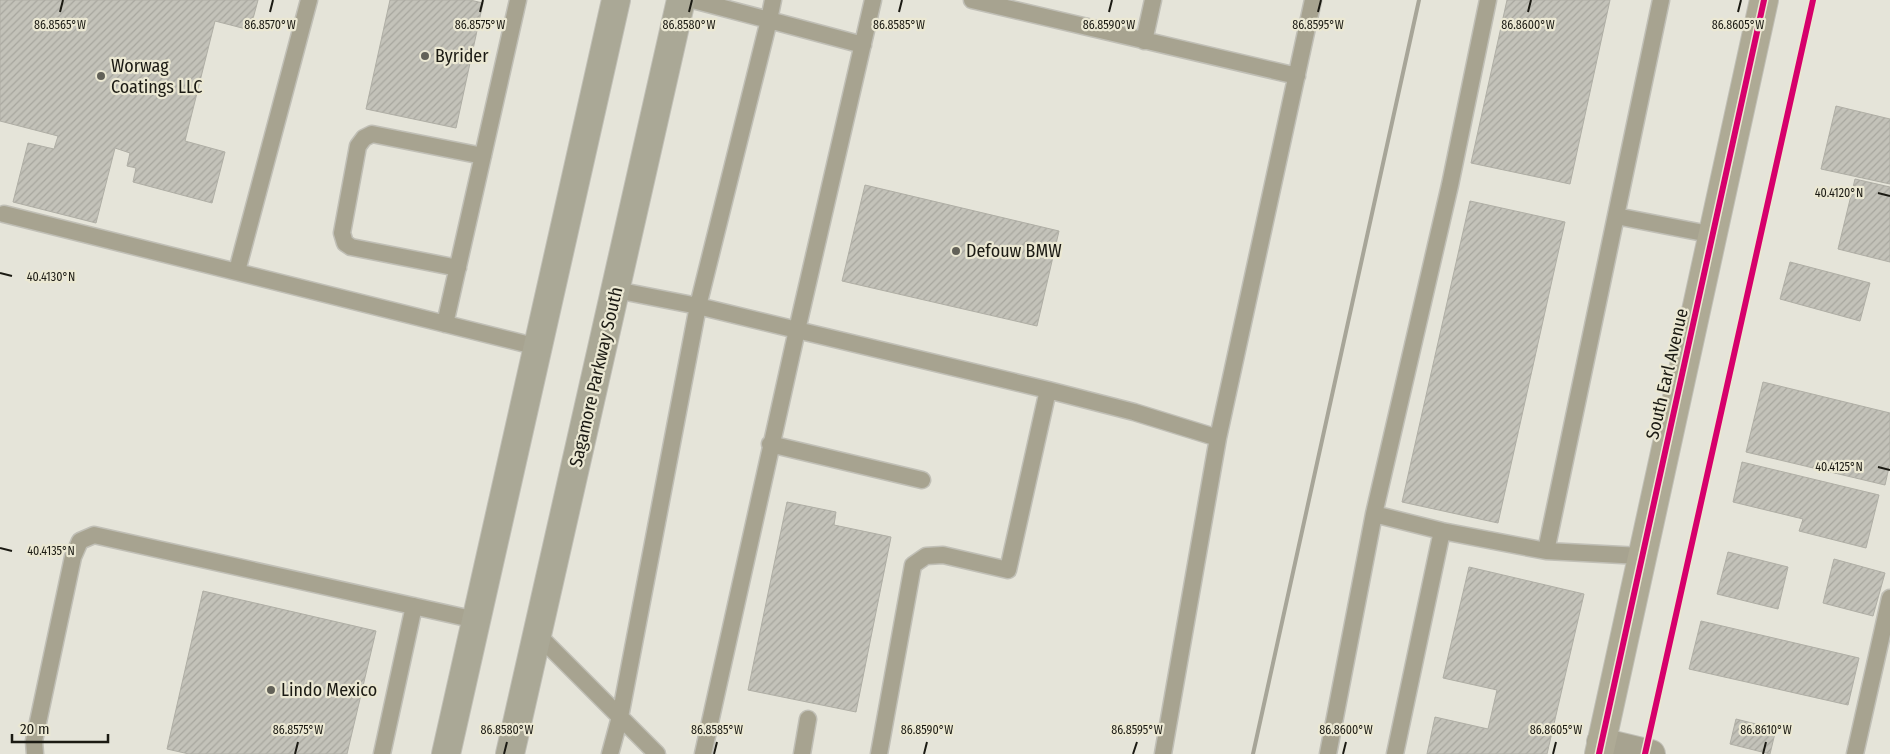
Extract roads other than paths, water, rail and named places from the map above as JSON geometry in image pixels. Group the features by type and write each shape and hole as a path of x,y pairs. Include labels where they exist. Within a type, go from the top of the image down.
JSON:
{"main road":[{"path":"446,754 616,0"},
{"name":"Sagamore Parkway South","path":"510,754 682,0"}],"street":[{"name":"South Earl Avenue","path":"1600,748 1764,0"},
{"path":"1600,748 1651,754"}],"lane":[{"path":"237,271 309,0"},
{"path":"445,324 518,0"},
{"path":"693,0 863,45"},
{"path":"610,754 620,716 698,306 773,0"},
{"path":"703,754 770,444 873,0"},
{"path":"972,0 1297,76"},
{"path":"1144,40 1153,0"},
{"path":"1163,754 1218,438 1313,0"},
{"path":"1328,754 1374,514 1450,185 1488,0"},
{"path":"1546,551 1661,0"},
{"path":"458,268 351,247 345,244 342,233 358,146 364,138 372,134 483,156"},
{"path":"4,214 538,347"},
{"path":"1616,216 1714,235"},
{"path":"616,290 698,306 1048,390 1134,412 1218,438"},
{"path":"879,754 913,565 926,556 943,556 1008,570 1048,390"},
{"path":"770,444 922,480"},
{"path":"1374,514 1442,531 1546,551 1641,556"},
{"path":"1395,754 1442,531"},
{"path":"35,754 34,741 73,558 80,541 94,535 476,620"},
{"path":"1855,754 1890,598"},
{"path":"382,754 414,606"},
{"path":"537,634 657,754"},
{"path":"802,754 808,719"}],"railway":[{"path":"1253,754 1419,0"}],"place":[{"name":"Byrider","path":"425,56"},
{"name":"Worwag Coatings LLC","path":"101,76"},
{"name":"Defouw BMW","path":"956,251"},
{"name":"Lindo Mexico","path":"271,690"}]}
